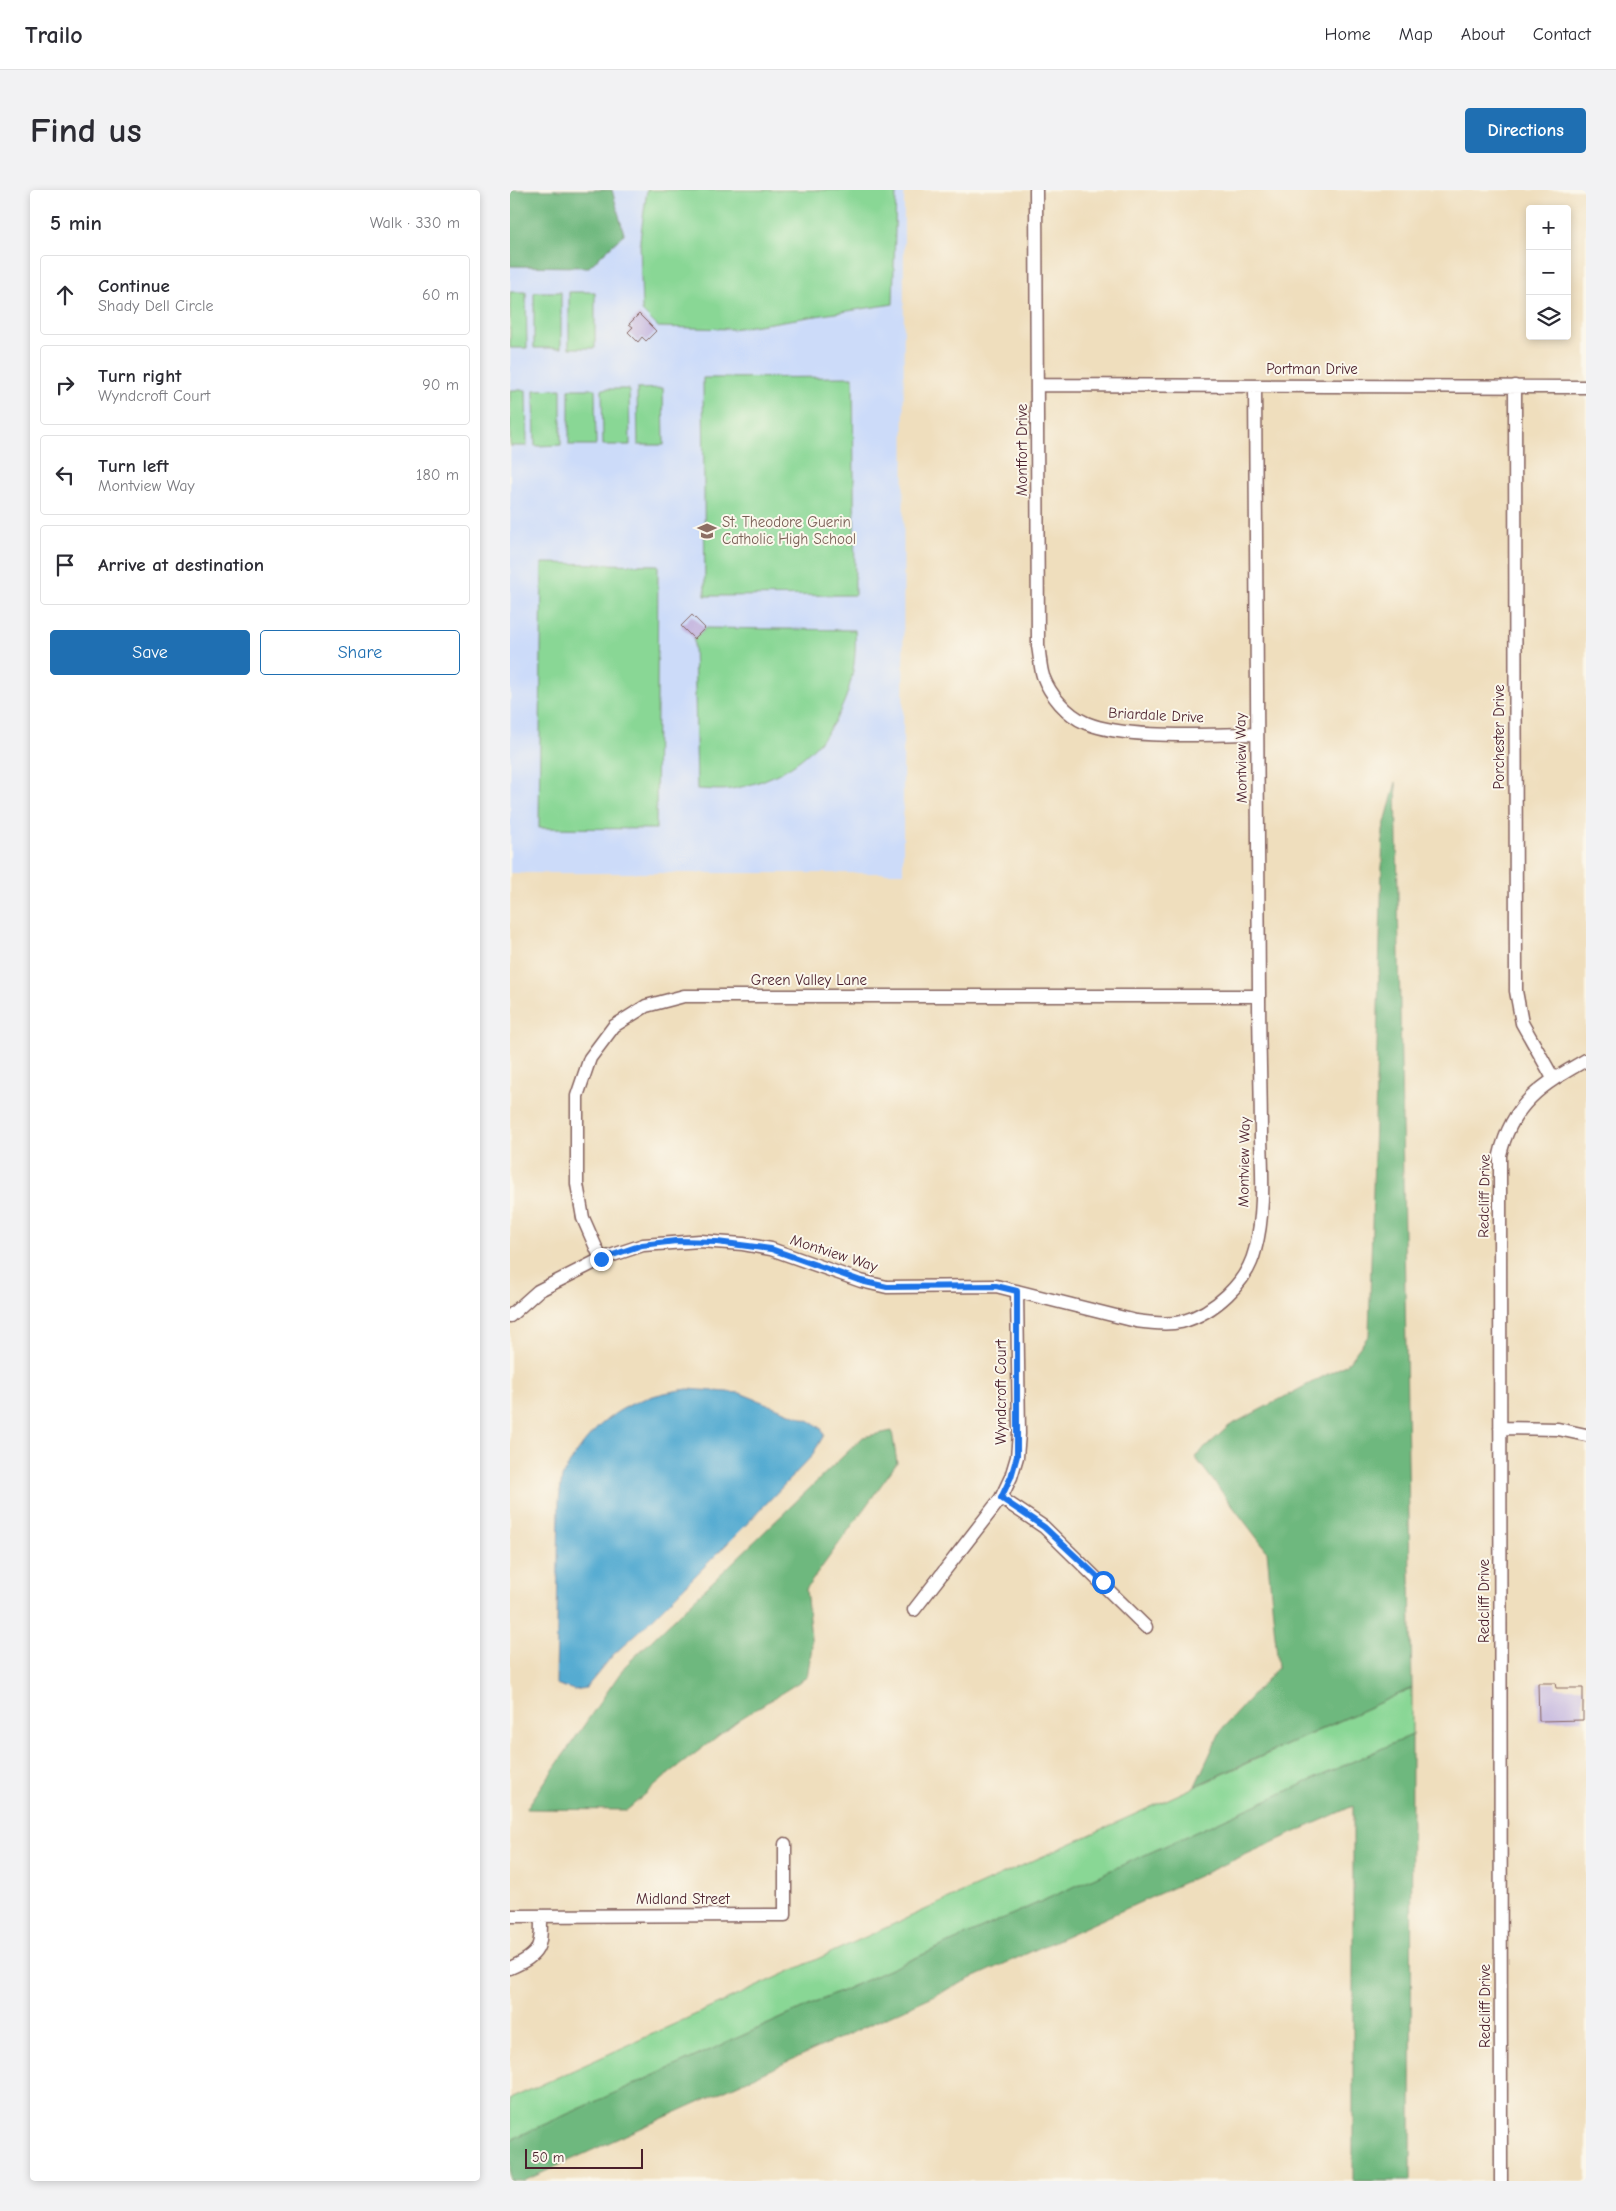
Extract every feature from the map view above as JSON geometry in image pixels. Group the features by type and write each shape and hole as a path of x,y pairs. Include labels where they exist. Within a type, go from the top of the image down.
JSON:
{"street":[{"name":"Montfort Drive","path":"1036,190 1038,646 1043,676 1060,704"},
{"name":"Portman Drive","path":"1038,385 1586,387"},
{"name":"Montview Way","path":"510,1316 538,1291 601,1259 642,1245 676,1241 717,1242 771,1249 861,1281 887,1287 996,1286 1136,1321 1180,1322 1202,1314 1220,1302 1237,1284 1248,1268 1255,1250 1262,1191 1255,386"},
{"name":"Porchester Drive","path":"1515,386 1516,991 1522,1023 1553,1078"},
{"name":"Briardale Drive","path":"1060,704 1084,722 1102,728 1149,733 1257,734"},
{"name":"Green Valley Lane","path":"601,1259 584,1218 577,1184 577,1096 590,1058 614,1026 646,1006 684,996 1259,996"},
{"name":"Redcliff Drive","path":"1501,2181 1500,1155 1507,1130 1516,1114 1529,1098 1553,1078 1586,1060"},
{"name":"Wyndcroft Court","path":"914,1610 1001,1498 1011,1477 1017,1456 1017,1291"},
{"path":"1500,1428 1558,1429 1586,1435"},
{"path":"1001,1498 1044,1527 1146,1626"},
{"name":"Midland Street","path":"510,1916 785,1915 785,1844"},
{"path":"510,1968 534,1956 540,1948 541,1916"}],"shaded area":[{"name":"St. Theodore Guerin Catholic High School","path":"510,190 904,190 903,873 510,873"}],"green space":[{"path":"510,190 612,190 624,234 589,267 510,266"},
{"path":"647,190 896,190 893,304 732,329 658,327 642,311 640,240"},
{"path":"510,292 526,292 527,348 510,348"},
{"path":"534,292 561,292 561,348 534,348"},
{"path":"569,292 595,292 595,348 569,348"},
{"path":"853,377 855,595 705,596 703,378"},
{"path":"663,388 664,445 638,445 637,389"},
{"path":"561,389 561,445 535,446 534,390"},
{"path":"569,389 595,389 596,445 569,445"},
{"path":"602,389 629,389 630,445 603,445"},
{"path":"510,390 526,390 527,446 510,446"},
{"path":"542,563 658,565 656,829 539,828"},
{"path":"705,628 855,630 854,659 849,687 840,712 826,734 808,754 786,770 760,781 731,789 697,789 694,639"},
{"path":"1396,782 1412,1688 1195,1786 1221,1730 1278,1667 1267,1551 1195,1457 1229,1426 1347,1364 1369,1335 1383,830"},
{"path":"892,1431 897,1463 806,1589 812,1647 807,1677 740,1719 671,1772 627,1810 526,1809 625,1666 863,1437"},
{"path":"1412,1688 1412,1735 510,2140 510,2099"},
{"path":"1412,1735 1411,2181 1353,2181 1353,1806 524,2181 510,2181 510,2140"}],"water":[{"path":"688,1389 740,1393 810,1421 821,1428 824,1435 811,1457 645,1626 613,1655 586,1688 574,1690 556,1684 559,1501 563,1475 589,1437 612,1415 639,1401"}],"building":[{"path":"639,314 656,331 646,341 642,337 638,342 628,332 633,327 629,324"},
{"path":"692,615 705,628 694,639 681,626"},
{"path":"1538,1683 1555,1683 1556,1688 1583,1688 1583,1720 1539,1721"}],"place":[{"name":"St. Theodore Guerin Catholic High School","path":"707,531"}],"route":[{"path":"601,1259 642,1245 676,1241 743,1244 771,1249 861,1281 887,1287 996,1286 1017,1291 1019,1434 1017,1456 1011,1477 1001,1498 1044,1527 1103,1582"}]}
